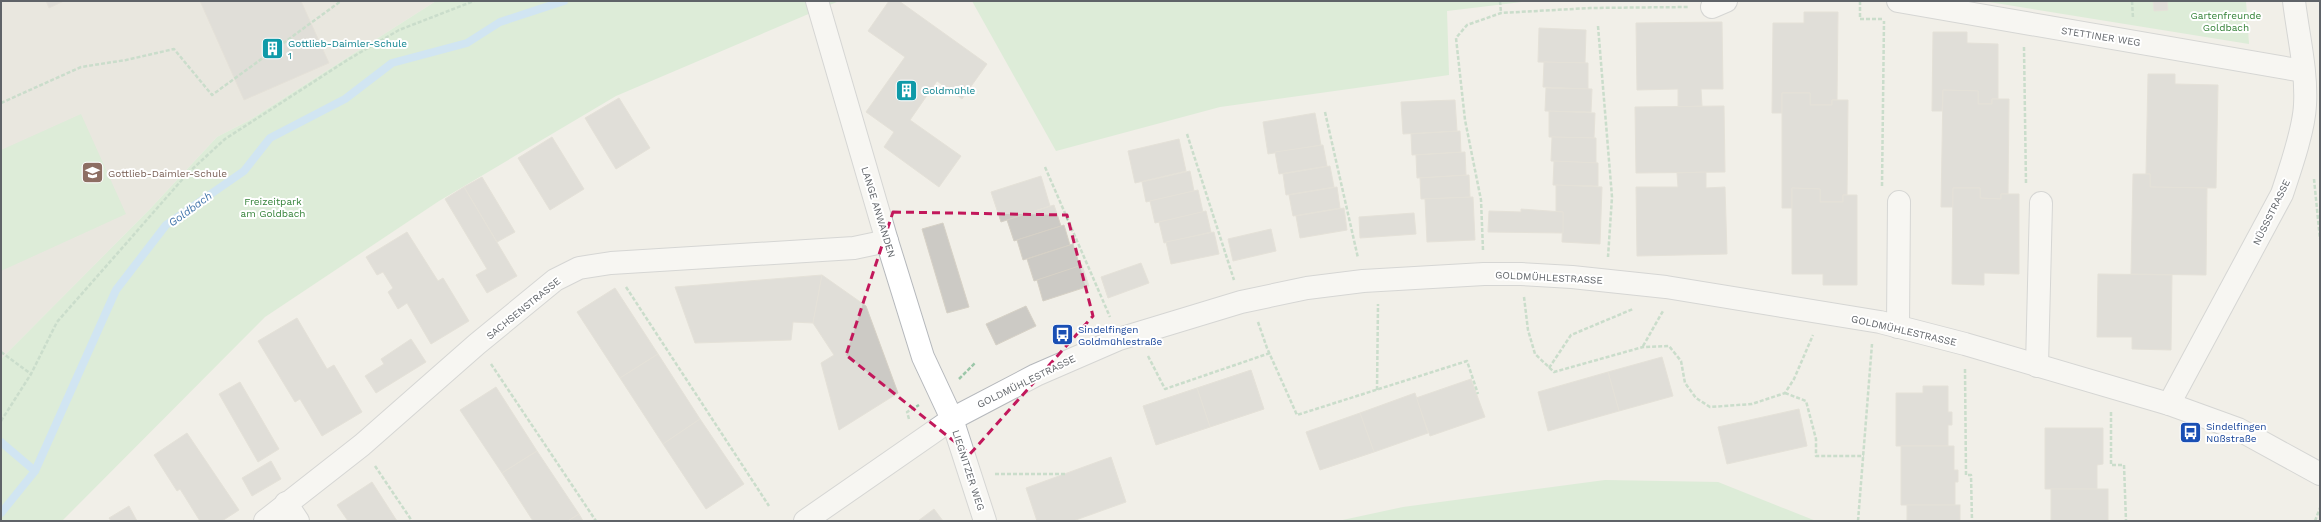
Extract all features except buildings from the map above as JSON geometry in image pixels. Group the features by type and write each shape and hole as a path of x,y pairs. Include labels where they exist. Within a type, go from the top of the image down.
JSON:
{"street":[{"name":"LANGE ANWANDEN","path":"817,1 887,241 923,357 952,419"},
{"name":"STETTINER WEG","path":"1898,1 2303,71"},
{"name":"NÜSSSTRASSE","path":"2169,404 2282,194 2312,107 2303,71 2294,1"},
{"path":"1898,327 1899,202"},
{"path":"2037,366 2041,202"},
{"name":"SACHSENSTRASSE","path":"265,521 286,503 362,445 478,344 555,280 579,268 611,263 854,248 887,241"},
{"name":"GOLDMÜHLESTRASSE","path":"805,521 952,419 1024,380 1119,339 1240,302 1307,288 1363,281 1484,274 1521,274 1607,280 1666,288 1898,327 1965,344 2169,404 2238,429 2320,474"},
{"name":"LIEGNITZER WEG","path":"952,419 985,521"},
{"path":"286,503 298,521"}],"path":[{"path":"1,103 81,67 126,60 174,50 212,95 341,1"},
{"path":"1,421 31,374 57,322 188,173 225,139 349,59 399,30 474,1"},
{"path":"1500,1 1501,13"},
{"path":"1860,1 1860,19 1884,19 1882,111"},
{"path":"1484,274 1481,200 1465,120 1456,38 1466,25 1501,13 1590,8 1719,4"},
{"path":"1598,26 1612,197 1607,280"},
{"path":"2024,58 2024,107"},
{"path":"1325,112 1363,281"},
{"path":"1187,134 1240,302"},
{"path":"1045,167 1119,339"},
{"path":"2314,176 2320,239"},
{"path":"611,263 769,506"},
{"path":"1524,294 1528,330 1535,354 1554,372 1643,347 1669,346 1681,361 1685,383 1696,398 1710,406 1752,404 1785,393 1794,379 1813,335"},
{"path":"1377,390 1379,298"},
{"path":"1550,368 1571,335 1635,308"},
{"path":"1643,347 1663,312"},
{"path":"1257,317 1270,353 1297,414 1466,361 1478,394"},
{"path":"1858,521 1874,322"},
{"path":"478,344 596,521"},
{"path":"1965,344 1966,476 1971,476 1972,521"},
{"path":"1146,351 1164,389 1270,353"},
{"path":"1,352 31,374"},
{"path":"957,381 976,363"},
{"path":"1785,393 1806,402 1816,439 1816,456 1864,456"},
{"path":"911,423 907,412 920,404"},
{"path":"2111,425 2111,465 2124,465 2126,521"},
{"path":"362,445 412,521"},
{"path":"999,473 1065,474"},
{"path":"2315,521 2320,508"}],"highlighted area":[{"path":"893,212 1067,215 1093,316 970,454 846,355"}],"shaded area":[{"name":"Gottlieb-Daimler-Schule","path":"1,1 436,1 248,121 217,137 150,209 1,359"}],"green space":[{"name":"Freizeitpark am Goldbach","path":"436,1 839,1 616,96 439,201 265,317 62,521 1,521 1,359 150,209 217,137 248,121"},
{"path":"972,1 1530,1 1447,11 1449,75 1220,107 1056,151"},
{"name":"Gartenfreunde Goldbach","path":"1983,1 2246,1 2249,44"},
{"path":"81,114 126,214 1,271 1,150"},
{"path":"1605,480 1718,482 1816,521 1338,521 1403,507"}],"waterway":[{"name":"Goldbach","path":"1,513 35,471 116,290 166,225 244,171 270,138 345,99 392,63 467,43 500,22 564,1"},
{"path":"1,442 35,471"}],"place":[{"name":"Gottlieb-Daimler-Schule 1","path":"272,49"},
{"name":"Goldmühle","path":"907,90"},
{"name":"Gottlieb-Daimler-Schule","path":"92,173"},
{"name":"Sindelfingen Goldmühlestraße","path":"1062,335"},
{"name":"Sindelfingen Nüßstraße","path":"2191,432"}]}
